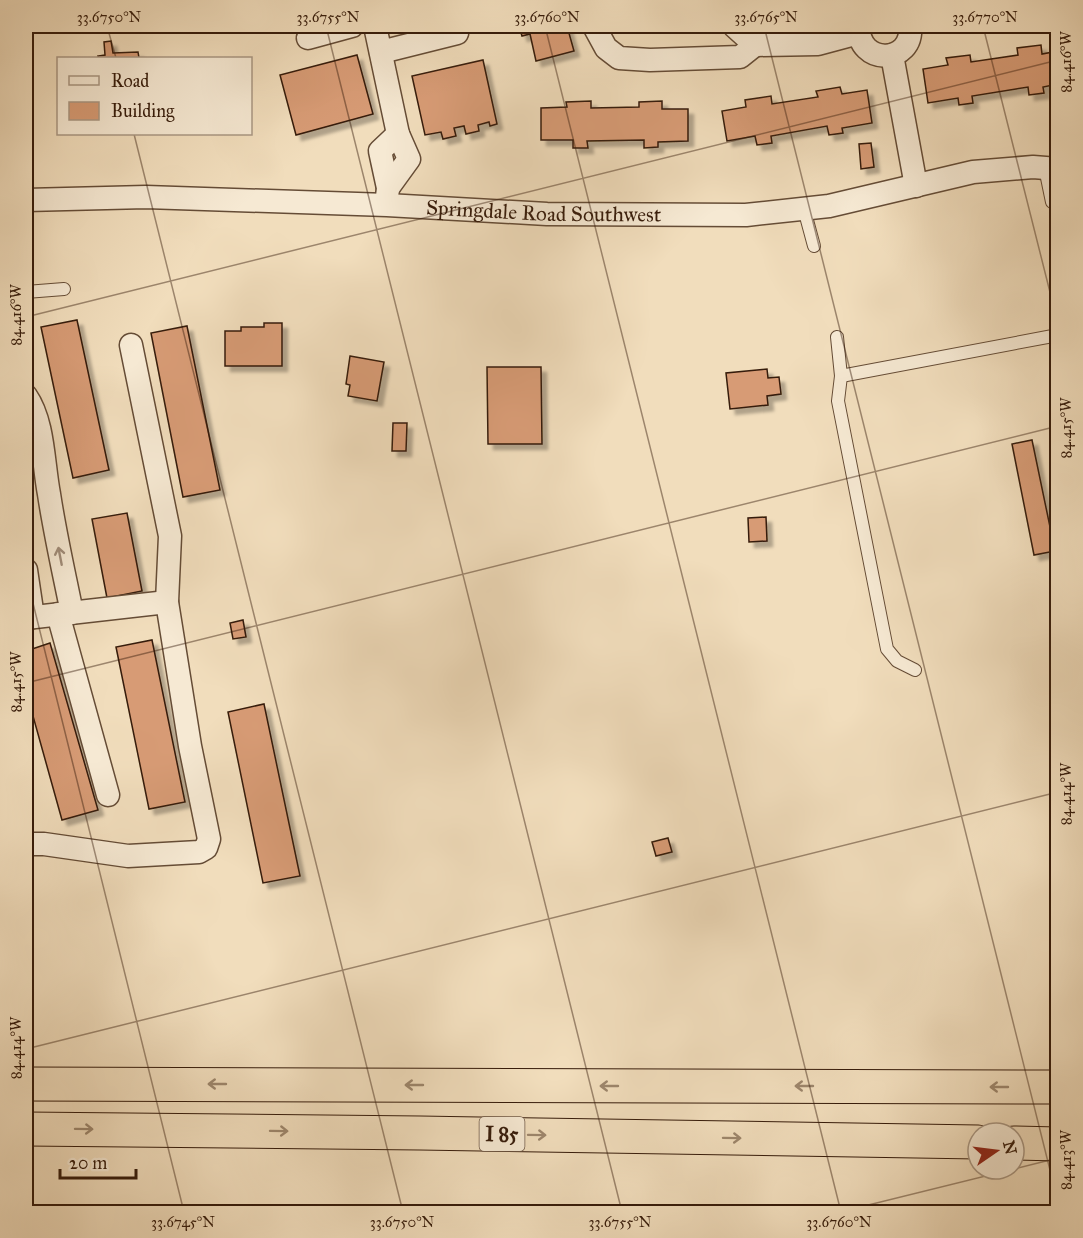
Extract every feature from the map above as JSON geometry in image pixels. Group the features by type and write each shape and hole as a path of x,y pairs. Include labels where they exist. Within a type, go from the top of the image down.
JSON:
{"highway":[{"path":"26,1084 1058,1087"},
{"name":"I 85","path":"26,1129 966,1142"},
{"path":"1026,1143 1058,1144"}],"street":[{"path":"309,38 352,26"},
{"path":"375,26 398,134 380,151 387,197"},
{"path":"594,26 606,48 619,58 650,60 740,57 755,45 818,44 859,29 862,42 875,54 892,55 906,45 910,38 910,26"},
{"path":"734,26 755,45"},
{"path":"381,52 457,33"},
{"path":"892,55 916,186"},
{"name":"Springdale Road Southwest","path":"26,200 146,197 387,197 559,214 746,215 829,206 973,172 1033,167 1051,168"},
{"path":"26,844 44,844 128,856 199,852 206,848 209,839 190,746 167,602 170,536 131,345"},
{"path":"26,396 33,406 42,448 65,614 108,795"},
{"path":"26,570 29,617 167,602"}],"lane":[{"path":"1051,168 1052,202"},
{"path":"804,209 813,246"},
{"path":"26,292 64,289"},
{"path":"841,376 1058,336"},
{"path":"837,337 841,376 838,401 887,649 897,661 915,670"}],"building":[{"path":"519,26 567,26 574,51 536,61 530,34 522,36"},
{"path":"111,41 113,53 138,52 139,57 98,57 105,55 104,42"},
{"path":"1041,45 1042,54 1058,51 1058,84 1043,87 1044,93 1029,95 1028,87 972,96 973,103 959,105 958,98 928,103 923,69 948,65 946,58 970,55 971,62 1018,55 1017,48"},
{"path":"357,55 373,114 296,135 280,75"},
{"path":"483,60 497,124 490,126 489,122 478,125 479,131 466,134 464,126 454,128 456,136 443,139 441,132 425,135 412,76"},
{"path":"840,87 842,94 867,90 872,123 842,128 843,133 829,135 827,126 771,136 772,143 757,145 755,136 727,141 722,111 746,107 745,100 771,96 772,104 818,97 816,91"},
{"path":"591,101 591,108 639,107 639,102 662,101 662,109 688,109 688,141 658,142 658,147 644,148 644,140 587,141 588,148 573,148 573,140 541,140 541,108 567,107 566,102"},
{"path":"871,143 874,167 861,169 859,144"},
{"path":"77,320 109,470 73,478 41,327"},
{"path":"264,323 282,323 282,366 225,366 225,331 241,331 241,327 264,327"},
{"path":"187,326 220,490 183,497 151,333"},
{"path":"350,356 384,362 377,401 348,396 350,385 346,384"},
{"path":"487,367 541,367 542,444 488,444"},
{"path":"767,369 768,378 779,377 781,394 767,396 768,405 730,409 726,373"},
{"path":"393,423 407,423 406,451 392,451"},
{"path":"1032,440 1055,551 1034,555 1012,444"},
{"path":"127,513 142,591 107,598 92,519"},
{"path":"766,517 767,541 749,542 748,518"},
{"path":"243,620 246,637 233,639 230,623"},
{"path":"152,640 185,802 149,809 116,647"},
{"path":"50,643 98,810 62,820 26,691 26,651"},
{"path":"264,704 300,876 263,883 228,712"},
{"path":"668,838 672,852 656,856 652,842"}]}
